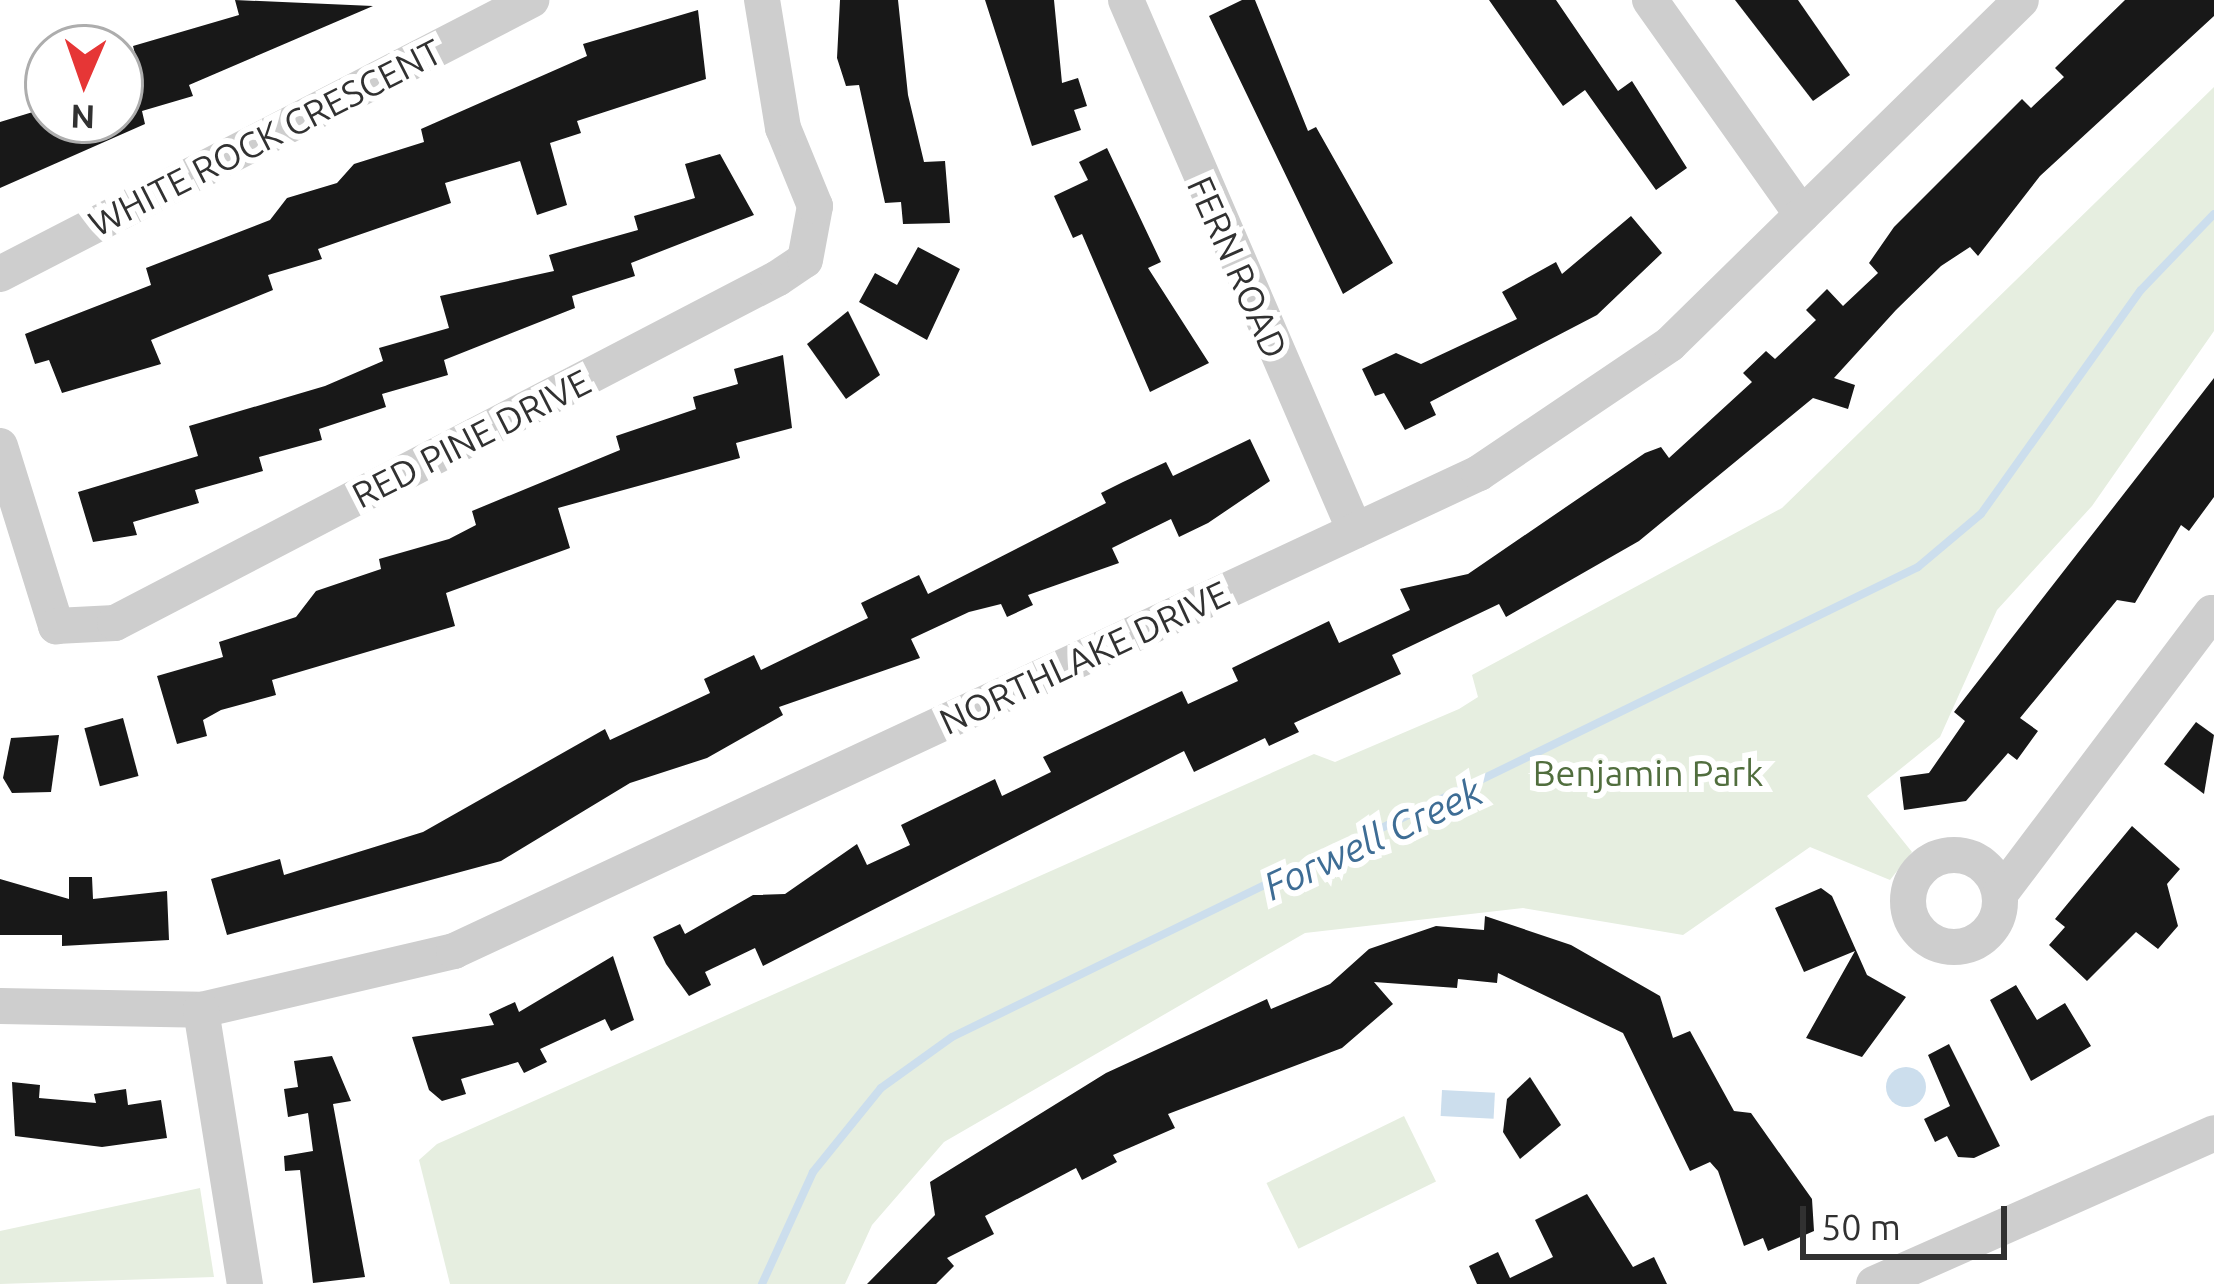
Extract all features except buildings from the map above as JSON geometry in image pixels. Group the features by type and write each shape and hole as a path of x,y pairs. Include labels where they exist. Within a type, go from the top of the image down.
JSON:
{"street":[{"name":"WHITE ROCK CRESCENT","path":"0,274 531,0"},
{"name":"RED PINE DRIVE","path":"0,446 56,626 115,622 778,278 805,260 814,206 783,128 762,0"},
{"name":"FERN ROAD","path":"1126,0 1355,531"},
{"path":"1650,0 1802,215"},
{"name":"NORTHLAKE DRIVE","path":"0,1006 201,1010 454,951 1479,473 1616,388 1802,215 2021,0"},
{"path":"2000,895 2214,613"},
{"path":"201,1010 245,1284"},
{"path":"1874,1284 2214,1132"}],"green space":[{"name":"Benjamin Park","path":"2214,87 2214,331 2092,506 1997,610 1940,737 1867,796 1912,852 1890,880 1810,847 1683,935 1523,908 1305,933 944,1142 872,1225 845,1284 450,1284 419,1160 437,1144 1314,754 1335,762 1459,709 1478,697 1472,675 1782,508"},
{"path":"1404,1116 1436,1182 1298,1249 1266,1183"},
{"path":"200,1188 214,1277 0,1284 0,1231"}],"water":[{"path":"1906,1067 1920,1073 1926,1087 1920,1101 1906,1107 1892,1101 1886,1087 1892,1073"},
{"path":"1442,1090 1495,1093 1494,1119 1441,1116"}],"waterway":[{"name":"Forwell Creek","path":"762,1284 813,1172 881,1088 952,1037 1918,567 1981,514 2141,290 2214,214"}]}
